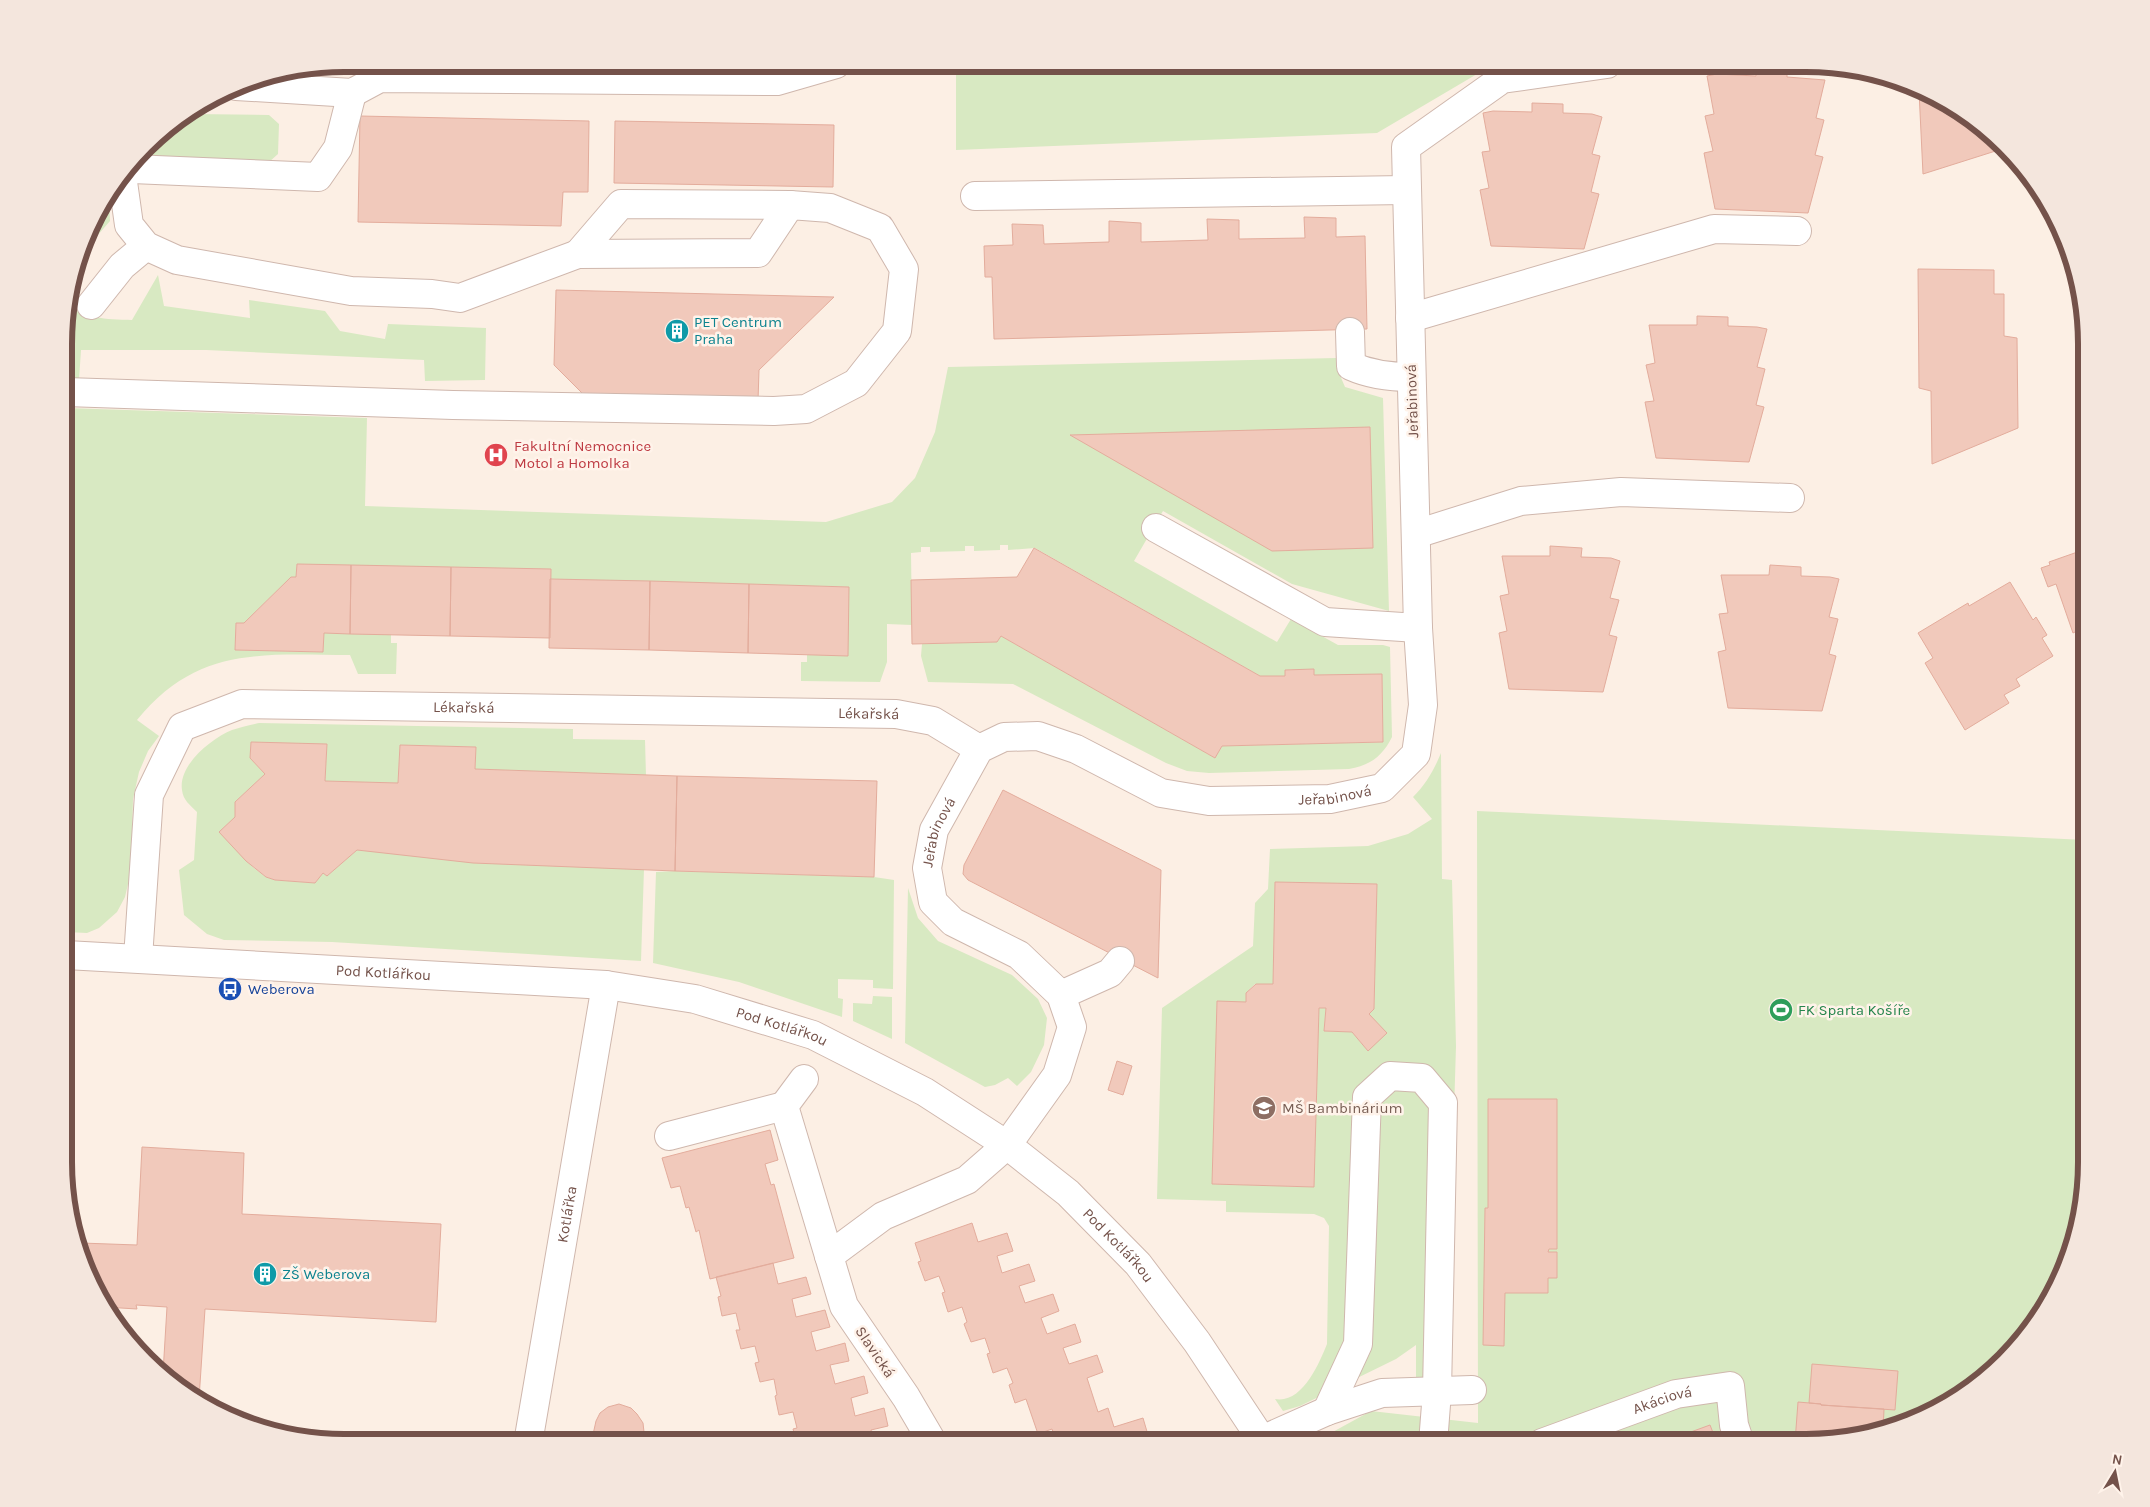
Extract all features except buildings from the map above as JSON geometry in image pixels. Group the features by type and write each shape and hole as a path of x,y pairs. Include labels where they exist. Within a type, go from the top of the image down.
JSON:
{"street":[{"path":"256,87 352,93 380,78 777,81 808,72"},
{"name":"Jeřabinová","path":"1007,1145 1058,1075 1072,1026 1061,995 1019,955 953,922 933,902 927,868 934,830 979,749 1004,737 1038,736 1076,749 1161,793 1209,801 1330,800 1382,788 1416,754 1423,705 1418,628 1406,147 1502,79 1551,72"},
{"path":"137,169 318,177 338,148 352,93"},
{"path":"123,187 130,225 146,246 177,260 351,291 432,294 460,298 578,254 758,253 790,204"},
{"path":"975,196 1406,190"},
{"path":"72,392 453,405 774,411 806,409 856,383 897,331 904,269 880,228 830,208 790,204 620,204 578,254"},
{"path":"1410,318 1714,229 1797,231"},
{"path":"91,305 122,266 146,246"},
{"path":"1350,332 1351,366 1366,373 1412,377"},
{"path":"1416,534 1521,501 1530,500 1621,492 1790,498"},
{"path":"1156,528 1325,622 1418,628"},
{"name":"Lékařská","path":"138,958 149,795 182,728 242,704 896,714 933,721 979,749"},
{"path":"72,954 138,958"},
{"name":"Pod Kotlářkou","path":"138,958 606,984 695,999 813,1035 925,1092 1007,1145 1068,1194 1138,1264 1197,1342 1258,1434"},
{"path":"1061,995 1110,973 1120,961"},
{"name":"Kotlářka","path":"530,1434 606,984"},
{"path":"1327,1411 1358,1344 1367,1097 1390,1076 1422,1078 1443,1103 1437,1392 1434,1434"},
{"path":"669,1136 784,1106 804,1080"},
{"name":"Slavická","path":"784,1106 844,1306 906,1398 928,1434"},
{"path":"829,1256 883,1216 967,1180 1007,1145"},
{"name":"Akáciová","path":"1567,1434 1676,1394 1730,1386 1734,1425 1737,1434"},
{"path":"1280,1434 1327,1411 1382,1393 1472,1390"}],"green space":[{"path":"956,72 1480,72 1377,133 956,150"},
{"path":"200,114 269,115 279,124 278,154 268,163 146,159 165,140"},
{"path":"109,208 110,221 93,240"},
{"path":"158,275 164,306 250,318 249,300 325,311 340,331 385,339 388,324 486,328 485,380 425,381 424,360 206,350 81,350 79,380 72,381 72,345 76,302 88,314 96,317 132,320"},
{"path":"1336,358 1336,366 1345,387 1383,398 1389,611 1292,584 1163,511 1134,561 1277,642 1291,619 1338,645 1383,645 1390,647 1392,737 1380,755 1363,765 1349,769 1209,773 1187,771 1166,763 1013,684 928,682 921,656 922,644 997,642 1001,636 1215,758 1222,746 1383,742 1382,674 1314,675 1314,669 1285,670 1285,676 1260,676 1035,548 1008,550 1008,545 1000,545 1000,550 974,551 974,546 965,546 965,551 930,552 930,547 921,547 921,552 911,553 912,625 887,624 887,662 880,682 801,681 801,662 807,662 807,655 848,655 848,587 550,579 297,564 296,577 291,577 244,623 236,623 235,650 323,652 324,633 391,634 391,643 397,643 396,674 358,674 350,655 260,656 234,659 208,666 184,678 160,696 137,720 159,736 148,751 139,772 133,799 131,871 125,897 117,912 99,928 87,933 72,932 72,408 367,418 365,506 826,522 892,502 915,478 935,432 948,367"},
{"path":"259,723 573,729 573,739 645,740 646,776 475,769 476,747 400,745 398,783 325,781 327,745 251,742 250,758 265,774 235,802 235,817 219,832 254,868 266,877 275,880 315,883 323,873 327,876 357,850 644,869 641,961 332,942 224,940 207,934 184,915 179,870 194,860 197,812 184,797 182,781 185,771 191,762 215,739 232,730"},
{"path":"1441,753 1442,879 1452,880 1456,1046 1445,1408 1423,1405 1416,1395 1416,1345 1396,1359 1300,1406 1283,1411 1275,1399 1285,1399 1301,1389 1314,1372 1327,1344 1329,1226 1324,1218 1314,1214 1226,1212 1226,1201 1157,1199 1162,1008 1253,946 1255,903 1268,889 1270,849 1368,846 1408,834 1432,819 1413,797 1426,782","holes":["1275,882 1377,884 1374,1009 1369,1014 1368,1051 1352,1032 1324,1031 1326,1008 1319,1008 1314,1187 1212,1184 1217,1002 1246,1002 1246,993 1255,984 1273,984"]},
{"name":"FK Sparta Košíře","path":"1477,811 2078,840 2078,1162 2075,1198 2063,1250 2049,1283 2032,1313 1998,1355 1956,1389 1926,1406 1893,1420 1841,1432 1823,1434 1329,1434 1371,1411 1478,1423"},
{"path":"656,872 874,877 894,880 893,989 873,988 873,980 838,979 838,998 843,999 842,1017 739,982 653,963"},
{"path":"908,888 918,918 938,941 1012,975 1038,999 1047,1018 1044,1045 1031,1072 1017,1086 1008,1078 995,1085 985,1087 905,1043"},
{"path":"873,996 892,997 892,1039 853,1021 853,1003 872,1004"}],"place":[{"name":"PET Centrum Praha","path":"677,331"},
{"name":"Fakultní Nemocnice Motol a Homolka","path":"496,455"},
{"name":"Weberova","path":"230,989"},
{"name":"FK Sparta Košíře","path":"1781,1010"},
{"name":"MŠ Bambinárium","path":"1264,1108"},
{"name":"ZŠ Weberova","path":"265,1274"}]}
